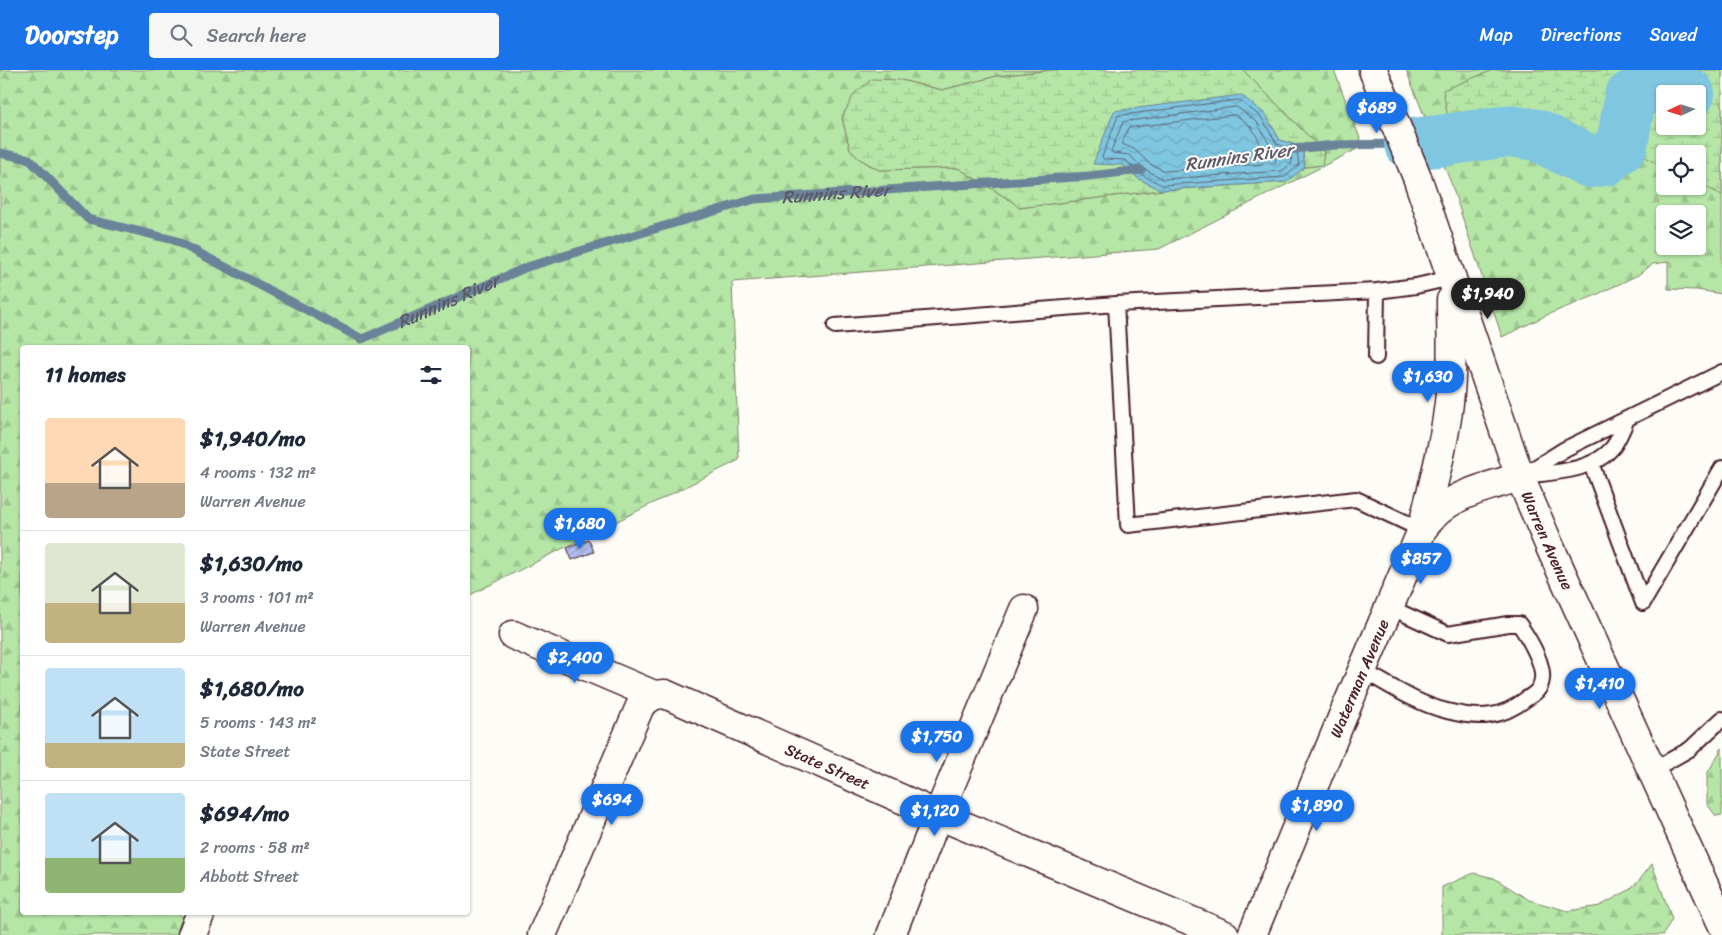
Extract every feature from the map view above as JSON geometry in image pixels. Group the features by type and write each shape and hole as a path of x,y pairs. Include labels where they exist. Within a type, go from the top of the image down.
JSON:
{"main road":[{"name":"Warren Avenue","path":"1373,70 1417,178 1520,477 1651,771 1722,924"},
{"path":"1422,530 1444,439 1449,407 1451,383 1451,278"},
{"name":"Waterman Avenue","path":"1252,935 1422,530 1432,516 1454,499 1520,477"},
{"path":"891,935 938,815 1024,608"},
{"name":"State Street","path":"514,635 654,695 665,694 938,815 1225,935"},
{"path":"542,935 641,704 654,695"},
{"path":"192,935 200,915"}],"lane":[{"path":"835,326 1116,304 1378,291 1416,286 1451,278"},
{"path":"1376,357 1378,291"},
{"path":"1116,304 1128,525 1356,499 1422,530"},
{"path":"1520,477 1565,449 1722,372"},
{"path":"1520,477 1565,470 1591,463 1602,457 1612,448 1627,419"},
{"path":"1591,463 1643,603 1722,468"},
{"path":"1362,670 1405,694 1428,704 1446,711 1477,717 1505,713 1536,693 1541,686 1542,677 1539,663 1531,643 1519,624 1508,624 1448,634 1389,606"},
{"path":"1651,771 1690,749 1722,719"}],"green space":[{"path":"0,70 1053,70 997,76 942,90 901,80 842,118 850,149 858,158 879,170 958,168 1013,202 1019,208 1161,190 1286,182 1305,167 1322,165 1324,152 1243,70 1334,70 1363,146 1159,249 732,282 739,460 470,595 470,345 20,345 20,915 180,915 193,925 190,935 0,935"},
{"path":"1053,70 1243,70 1324,152 1322,165 1305,167 1302,147 1280,140 1265,114 1123,165 1139,179 1161,190 1019,208 1013,202 958,168 879,170 858,158 850,149 842,118 854,94 872,79 901,80 942,90 997,76"},
{"path":"1406,70 1722,70 1722,294 1697,290 1668,289 1668,262 1653,264 1638,275 1502,337 1451,183"},
{"path":"1493,70 1722,70 1722,195 1706,187 1706,145 1656,145 1656,163 1625,146 1455,160 1443,90"},
{"path":"1722,748 1722,815 1716,816 1707,804 1707,774"},
{"path":"1652,864 1672,919 1663,935 1442,935 1442,887 1474,873 1494,878 1529,900 1568,911 1600,906 1629,890"}],"water":[{"path":"1241,95 1265,114 1280,140 1302,147 1305,167 1286,182 1161,190 1139,179 1123,165 1093,164 1114,111"}],"building":[{"path":"589,540 594,552 572,560 567,548"}],"waterway":[{"name":"Runnins River","path":"1410,144 1509,131 1537,135 1590,162 1605,160 1622,145 1630,97 1644,90 1656,87"},
{"name":"Runnins River","path":"1292,149 1336,145 1399,144"},
{"name":"Runnins River","path":"0,153 29,159 88,219 174,240 362,339 527,267 755,199 1089,176 1141,170"}]}
